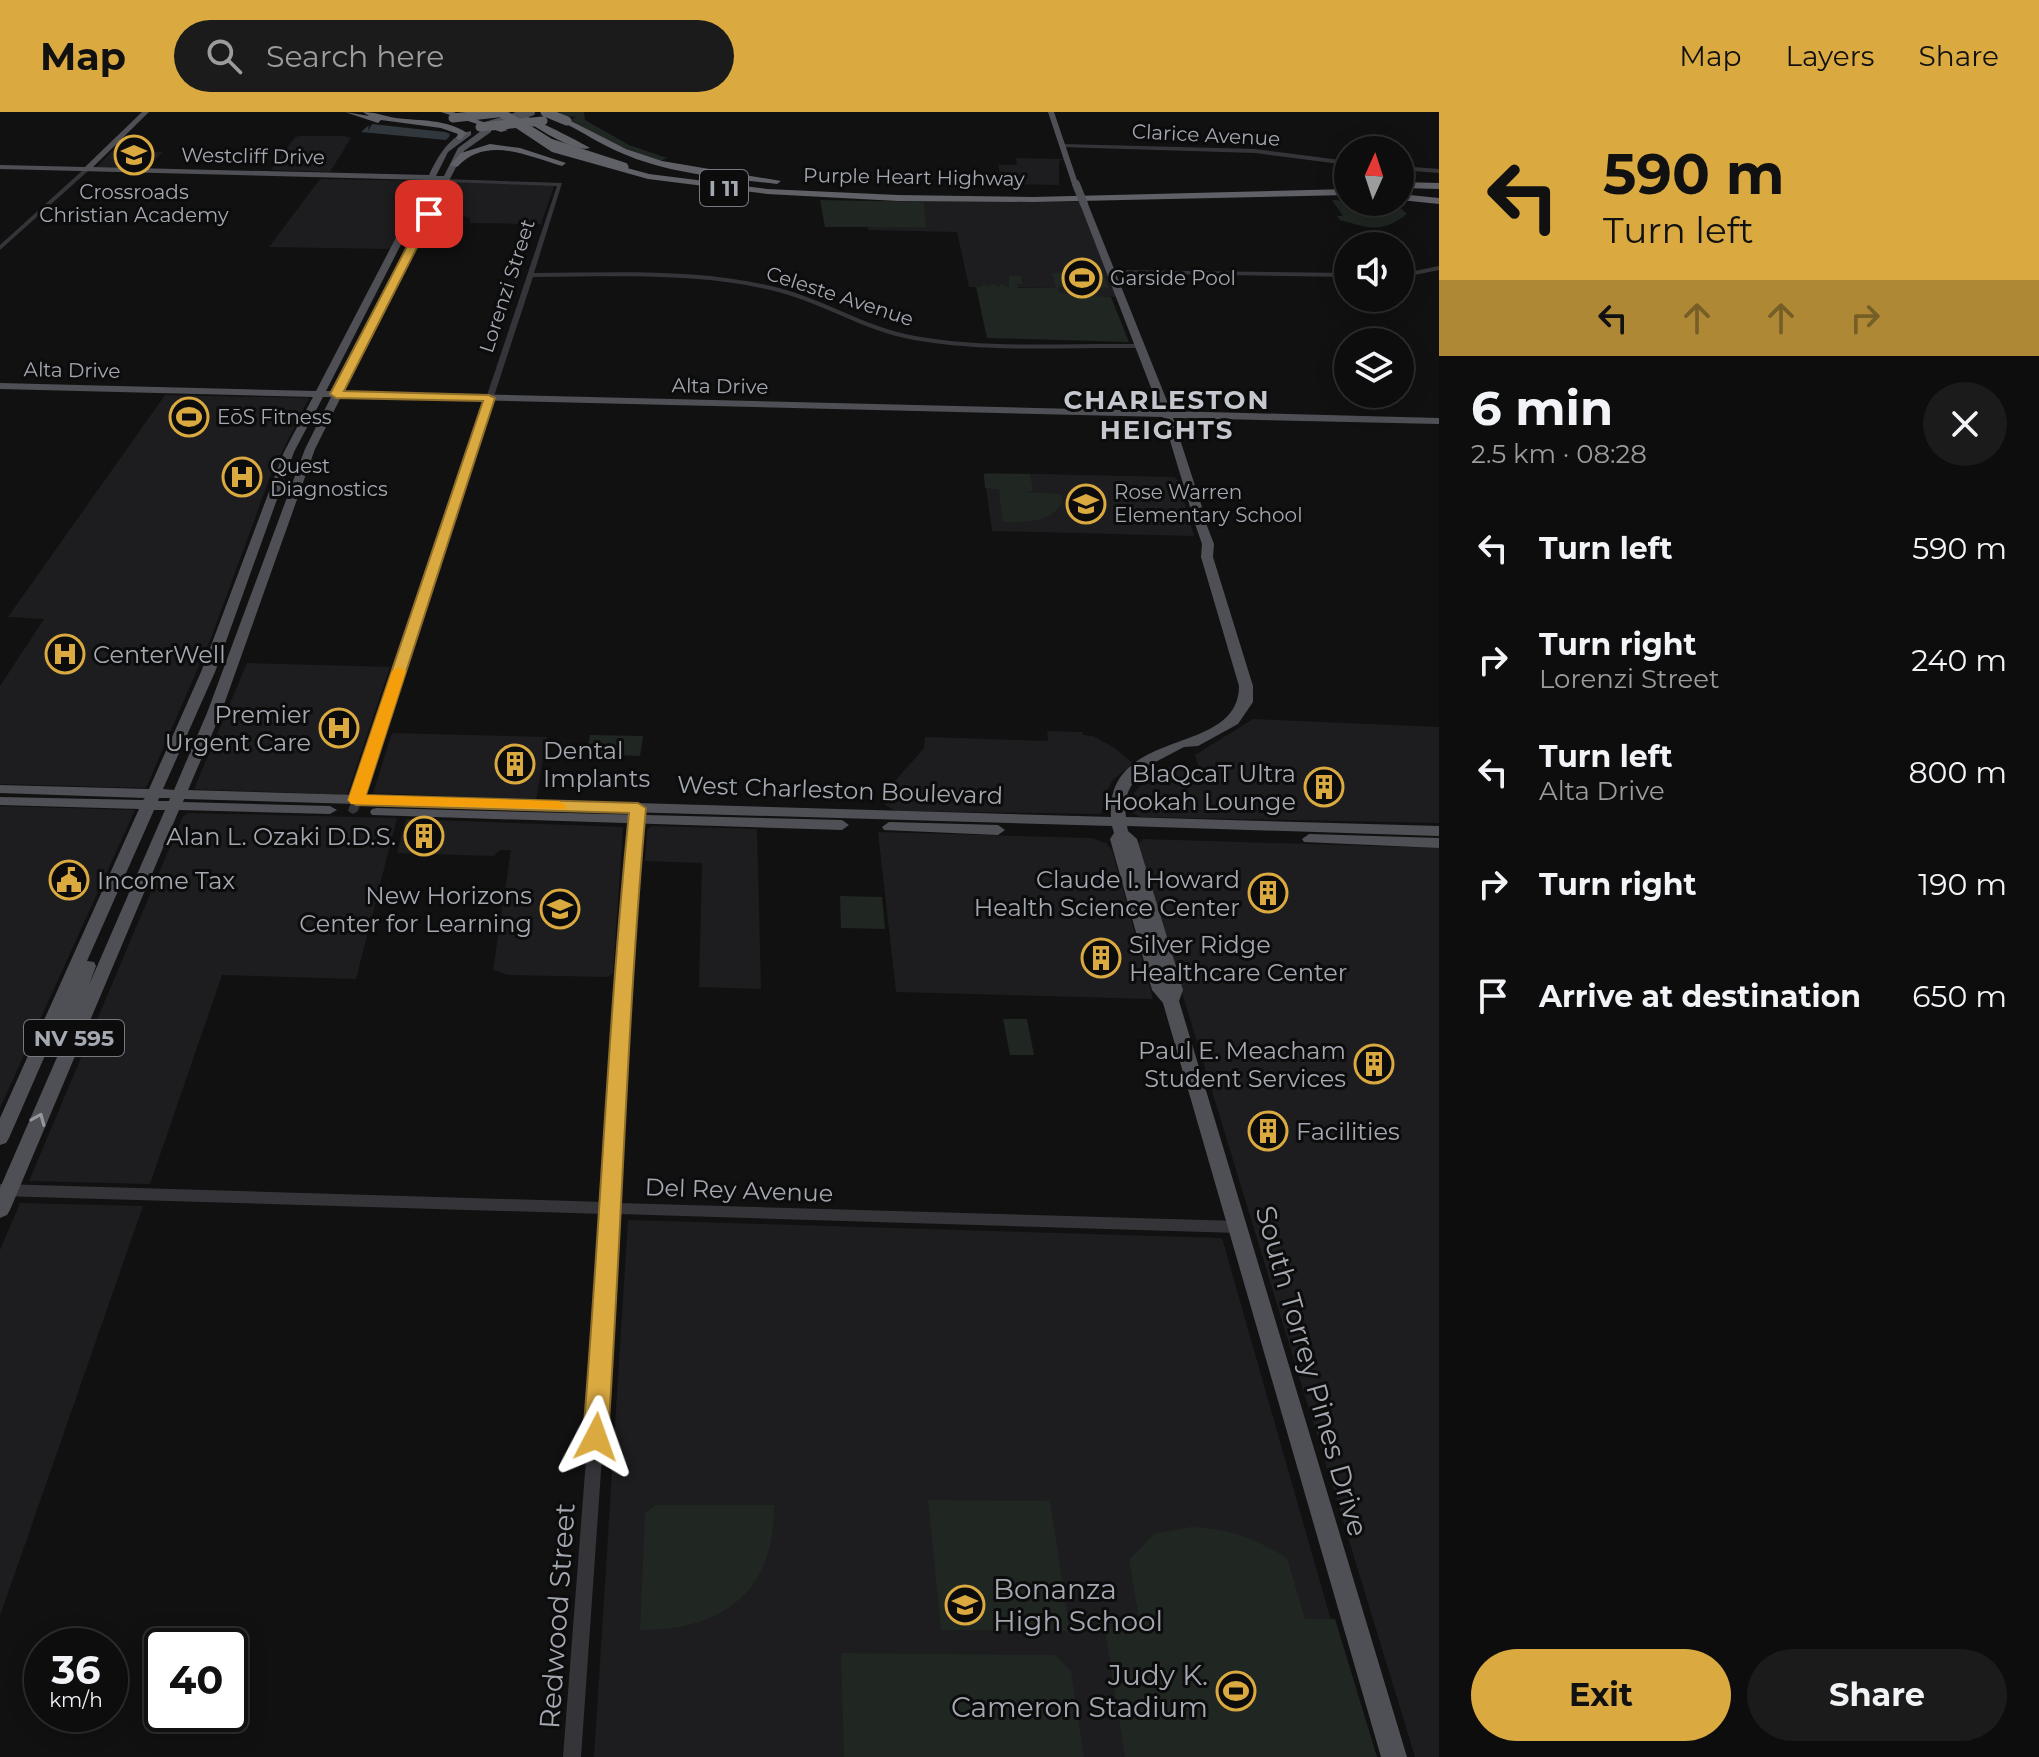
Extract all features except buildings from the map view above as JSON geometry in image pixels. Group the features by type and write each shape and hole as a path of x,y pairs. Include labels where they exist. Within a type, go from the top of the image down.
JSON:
{"highway":[{"path":"349,112 394,124 449,119"},
{"path":"369,112 394,121 543,114 618,149 669,165 738,176 871,188"},
{"path":"369,112 412,121 469,123 543,114"},
{"path":"387,112 469,123"},
{"path":"398,112 449,119 546,145"},
{"path":"484,129 509,116"},
{"path":"509,116 499,134 506,145 524,153"},
{"path":"509,116 545,141 627,165 710,183 825,194"},
{"name":"Purple Heart Highway","path":"509,116 546,145 600,165 666,180 745,190 890,197 1334,193"},
{"name":"Purple Heart Highway","path":"509,116 627,165 732,180 899,189 1047,190 1334,184"},
{"path":"449,119 463,134 460,138"},
{"path":"566,123 627,165 752,186 899,189"},
{"path":"454,165 467,151 480,147 500,147 598,172 675,186 776,195 890,197"},
{"path":"1414,183 1439,183"},
{"path":"1414,193 1439,192"},
{"path":"1414,197 1439,201"}],"main road":[{"path":"86,170 146,112"},
{"name":"South Torrey Pines Drive","path":"1051,112 1167,415 1247,693 1242,710 1233,721 1193,743 1175,746 1136,766 1136,771 1118,794 1120,828 1117,839 1135,901 1163,973"},
{"name":"NV 595","path":"0,1138 208,672 282,468 447,149 460,138 484,129"},
{"name":"NV 595","path":"0,1210 4,1190 70,1048 233,667 310,449 463,146 484,129"},
{"path":"388,176 423,173 439,164"},
{"name":"Westcliff Drive","path":"0,168 433,178"},
{"name":"Westcliff Drive","path":"261,174 448,179"},
{"path":"286,176 315,174"},
{"path":"414,216 420,219 420,231"},
{"name":"Alta Drive","path":"0,386 1439,421"},
{"path":"275,545 274,516 290,474 282,468"},
{"path":"228,619 231,640 223,661 233,667"},
{"path":"208,672 217,676 207,702 214,713"},
{"name":"South Torrey Pines Drive","path":"1136,771 1145,772 1191,749 1193,743"},
{"path":"1157,766 1156,761 1175,746"},
{"name":"West Charleston Boulevard","path":"0,789 151,800"},
{"name":"West Charleston Boulevard","path":"0,801 177,800 637,814 966,818 1439,843"},
{"name":"West Charleston Boulevard","path":"637,814 930,828 1439,831"},
{"path":"930,828 966,818"},
{"name":"South Torrey Pines Drive","path":"1120,828 1130,839 1160,940 1163,973 1160,990 1171,1001 1394,1757"},
{"path":"106,964 96,960 111,925 108,897"},
{"path":"1135,901 1142,906 1149,926 1160,940"},
{"path":"70,1048 65,1023 88,966 85,960 80,959"}],"street":[{"name":"Clarice Avenue","path":"1063,146 1255,151 1334,161"},
{"path":"1414,169 1439,171"},
{"path":"0,248 86,170"},
{"name":"Westcliff Drive","path":"448,179 560,183"},
{"name":"Lorenzi Street","path":"354,806 560,183"},
{"path":"1414,273 1439,268"},
{"path":"1110,271 1334,275"},
{"name":"Celeste Avenue","path":"530,275 700,278 753,284 796,294 875,328 919,339 1140,346"},
{"name":"Redwood Street","path":"572,1757 637,814"},
{"name":"Del Rey Avenue","path":"4,1190 1238,1227"}],"shaded area":[{"path":"584,112 585,120 629,145 667,158 660,161 611,143 570,120 576,117 551,115"},
{"path":"372,124 450,134 446,140 361,132 369,125 368,131"},
{"path":"295,137 351,138 330,172 271,170"},
{"path":"112,151 163,152 147,168 97,167"},
{"path":"1016,158 1067,159 1059,161 1059,185 1003,184 998,165 1017,165"},
{"path":"320,179 428,181 390,249 269,247"},
{"path":"452,181 555,183 541,224 470,223 470,218 464,216 451,218 450,222 433,222"},
{"path":"820,200 924,202 926,227 825,227"},
{"path":"865,201 1083,202 1121,297 1073,296 1059,294 1057,288 969,287 957,232 868,230"},
{"path":"1337,216 1404,216 1375,228 1340,220"},
{"path":"1052,273 1103,274 1109,288 1058,287 1059,293 1111,297 1129,342 987,338 976,287 982,287 982,284 991,287 991,284 1000,287 1000,284 1009,287 1009,276 1021,276 1022,284 1017,284 1018,288 1056,288"},
{"path":"165,395 309,398 272,472 211,638 146,788 0,784 0,686 44,619 8,617"},
{"name":"Rose Warren Elementary School","path":"984,474 1174,477 1178,480 1194,536 992,531"},
{"path":"984,474 1030,474 1033,491 1025,492 1061,494 1063,501 1052,514 1045,517 1003,522 999,492 1002,490 985,488"},
{"path":"247,663 390,667 347,795 194,789"},
{"path":"1253,719 1439,727 1439,823 1141,817 1131,812 1134,793 1148,778 1169,767 1199,768 1195,755"},
{"path":"1047,731 1082,732 1083,735 1093,736 1133,763 1113,780 1106,792 1101,814 896,811 885,805 888,789 924,748 925,737 1048,741"},
{"path":"392,733 547,737 536,800 373,793"},
{"path":"590,735 643,736 640,756 587,754"},
{"path":"0,806 135,810 0,1108"},
{"path":"189,813 397,818 356,979 222,975 150,1184 29,1181 183,816"},
{"name":"New Horizons Center for Learning","path":"406,819 623,827 613,974 607,977 508,975 493,970 511,850 500,850 494,856 397,853"},
{"path":"651,826 757,829 761,989 699,987 702,863 645,861 647,830"},
{"path":"878,832 1091,838 1106,843 1112,850 1153,999 896,992"},
{"path":"1143,839 1439,848 1439,1757 1415,1757 1137,845"},
{"path":"840,896 882,897 885,929 841,928"},
{"path":"1003,1019 1027,1019 1034,1055 1010,1055"},
{"path":"20,1203 143,1206 0,1616 0,1250"},
{"name":"Bonanza High School","path":"628,1220 1222,1238 1370,1757 594,1757"},
{"path":"928,1500 1050,1501 1070,1631 941,1630"},
{"path":"656,1505 774,1505 772,1535 765,1561 754,1583 738,1600 696,1623 640,1630 645,1513"},
{"name":"Judy K. Cameron Stadium","path":"1191,1527 1241,1535 1287,1558 1305,1619 1335,1619 1377,1757 1125,1757 1104,1624 1140,1624 1129,1560 1154,1534"},
{"path":"841,1653 1055,1655 1071,1671 1084,1757 844,1757"}],"slow traffic":[{"path":"399,671 356,800 559,806"}],"place":[{"name":"Crossroads Christian Academy","path":"134,155"},
{"name":"Garside Pool","path":"1082,278"},
{"name":"EōS Fitness","path":"189,417"},
{"name":"Quest Diagnostics","path":"242,477"},
{"name":"Rose Warren Elementary School","path":"1086,504"},
{"name":"CenterWell","path":"65,654"},
{"name":"Premier Urgent Care","path":"339,728"},
{"name":"Dental Implants","path":"515,764"},
{"name":"BlaQcaT Ultra Hookah Lounge","path":"1324,787"},
{"name":"Alan L. Ozaki D.D.S.","path":"424,836"},
{"name":"Income Tax","path":"69,880"},
{"name":"Claude I. Howard Health Science Center","path":"1268,893"},
{"name":"New Horizons Center for Learning","path":"560,909"},
{"name":"Silver Ridge Healthcare Center","path":"1101,958"},
{"name":"Paul E. Meacham Student Services","path":"1374,1064"},
{"name":"Facilities","path":"1268,1131"},
{"name":"Bonanza High School","path":"965,1605"},
{"name":"Judy K. Cameron Stadium","path":"1236,1691"}],"district":[{"name":"CHARLESTON HEIGHTS","path":"1167,415"}],"route":[{"path":"429,214 336,394 489,398 356,800 638,808 629,903 596,1437"}]}
